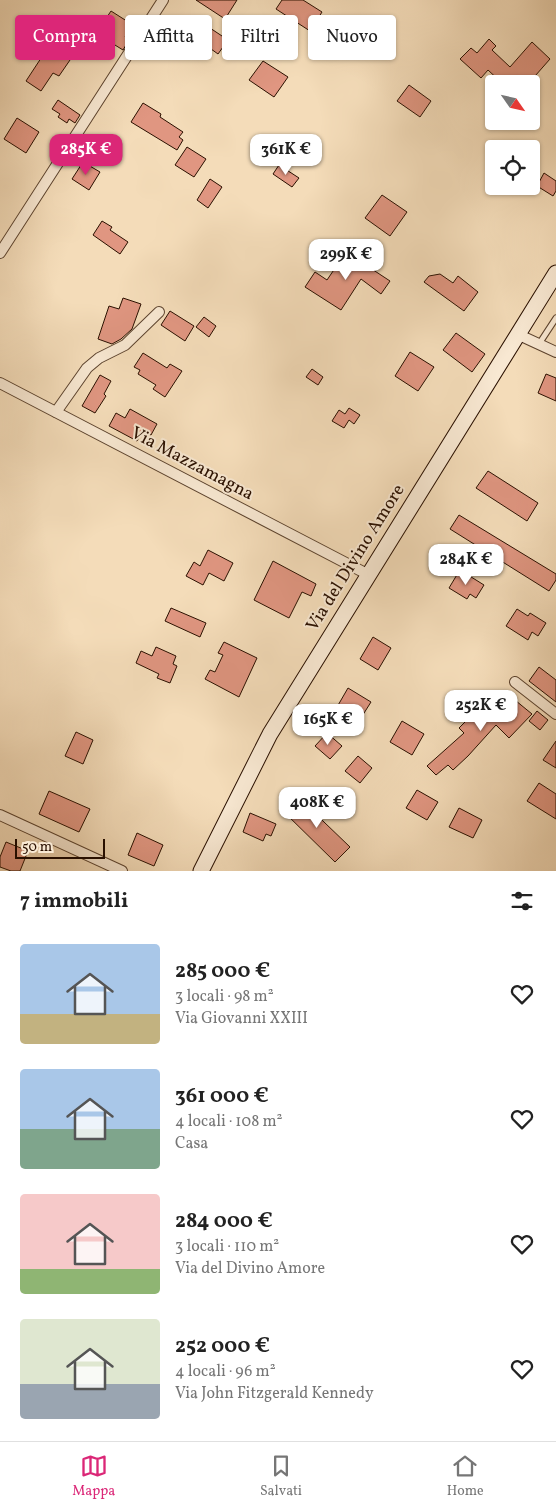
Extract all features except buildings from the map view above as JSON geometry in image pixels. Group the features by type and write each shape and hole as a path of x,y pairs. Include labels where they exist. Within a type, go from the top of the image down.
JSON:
{"main road":[{"name":"Via del Divino Amore","path":"201,871 267,739 556,272"}],"street":[{"path":"0,253 163,0"},
{"path":"56,412 87,368 99,358 126,345 160,312"},
{"path":"517,334 556,352"},
{"name":"Via Mazzamagna","path":"0,383 368,575"},
{"path":"515,682 556,714"},
{"path":"0,815 122,871"}],"lane":[{"path":"539,344 556,318"}]}
